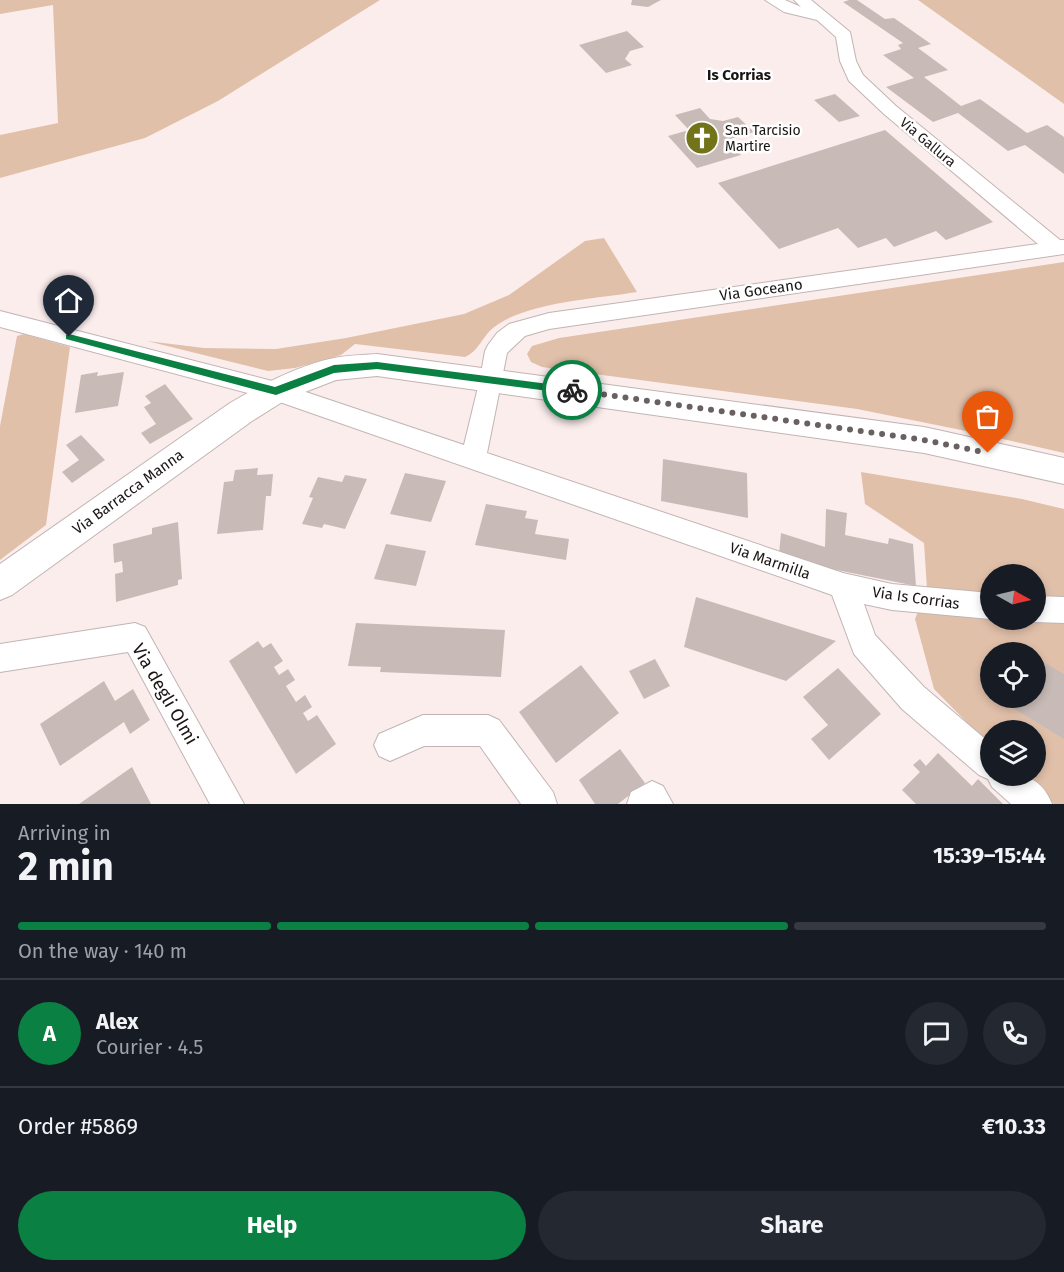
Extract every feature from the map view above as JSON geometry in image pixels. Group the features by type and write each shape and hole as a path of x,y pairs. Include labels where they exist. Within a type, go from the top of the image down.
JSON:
{"street":[{"name":"Via Gallura","path":"773,0 790,9 816,6 844,34 848,61 855,77 890,110 1060,248"},
{"name":"Via Goceano","path":"492,379 496,351 505,339 517,330 549,321 1060,248"},
{"name":"Via Marmilla","path":"0,319 473,459 843,586"},
{"path":"267,397 334,369 356,366 407,368 924,440 1064,471"},
{"path":"473,459 492,379"},
{"name":"Via Barracca Manna","path":"0,584 208,434 267,397"},
{"path":"843,586 864,644 913,698 980,755"},
{"name":"Via Is Corrias","path":"843,586 892,597 980,605"},
{"path":"1046,609 1064,610"},
{"name":"Via degli Olmi","path":"0,658 135,637 228,804"},
{"path":"390,744 423,730 488,731 541,804"},
{"path":"1015,786 1036,804"},
{"path":"643,804 652,797 657,804"}],"shaded area":[{"path":"0,0 380,0 218,101 145,138 0,178 0,135 58,123 53,5 0,14"},
{"path":"918,0 1064,0 1064,104"},
{"path":"604,238 637,292 562,303 523,312 493,328 474,351 465,357 355,344 341,355 295,368 268,371 147,341 204,348 276,349 346,338 464,314 509,295 585,241"},
{"path":"1064,262 1064,453 857,409 542,367 531,362 527,354 532,346 559,338"},
{"path":"24,334 70,347 46,525 0,560 0,426 17,336"},
{"path":"861,472 1022,499 1064,509 1064,804 1054,804 1034,786 1046,786 1046,720 980,720 980,736 934,689 915,619 927,589 924,543 865,504"}],"building":[{"path":"632,0 661,0 648,7 631,5"},
{"path":"857,0 885,19 894,18 931,44 918,48 948,70 924,77 961,106 980,99 1027,133 1047,125 1064,137 1064,174 1025,145 1008,151 958,113 933,122 886,87 914,78 883,55 901,49 898,45 903,43 843,2"},
{"path":"627,31 644,47 630,51 625,59 632,65 606,73 579,45"},
{"path":"835,94 860,116 839,122 814,100"},
{"name":"San Tarcisio Martire","path":"700,108 710,119 723,121 738,117 754,132 727,140 741,155 697,168 668,136 689,130 675,115"},
{"path":"885,130 993,222 946,240 936,231 894,247 886,238 858,248 838,228 779,249 718,183"},
{"path":"98,372 97,376 124,372 118,406 75,413 81,375"},
{"path":"165,384 193,419 150,444 141,433 156,424 144,407 151,403 145,396"},
{"path":"81,435 105,460 72,483 62,472 79,460 66,445"},
{"path":"663,459 747,473 748,518 661,501"},
{"path":"258,468 257,475 273,474 271,496 266,496 263,530 217,534 224,482 233,481 235,470"},
{"path":"405,473 446,481 431,522 390,514"},
{"path":"345,475 367,479 345,529 324,524 322,528 302,524 313,498 309,497 318,477 342,482"},
{"path":"486,504 527,511 525,518 538,520 535,534 569,539 566,560 475,545"},
{"path":"826,509 847,513 845,535 888,544 889,538 913,544 916,586 822,567 779,554 781,533 825,547"},
{"path":"178,522 182,579 178,580 178,585 116,602 115,574 123,572 122,561 114,563 113,544 152,534 152,528"},
{"path":"386,544 426,551 416,586 374,579"},
{"path":"696,597 836,641 786,681 684,647"},
{"path":"356,623 505,630 501,677 380,672 381,667 348,666"},
{"path":"258,641 263,648 271,643 283,661 274,667 279,675 288,669 295,680 286,686 296,702 305,695 312,707 303,713 308,721 317,715 336,744 296,774 229,661"},
{"path":"655,659 670,686 644,699 629,671"},
{"path":"1046,663 1064,674 1064,739 1046,728 1046,720 1033,720 1013,708 1046,708"},
{"path":"581,665 619,713 556,763 519,712"},
{"path":"838,668 881,714 829,760 811,739 828,725 803,697"},
{"path":"104,681 115,701 133,689 150,720 130,734 124,722 60,766 40,724"},
{"path":"620,749 645,783 618,804 595,804 579,780"},
{"path":"938,753 972,786 978,779 980,786 985,786 1003,804 916,804 902,790 920,772 913,765 920,759 926,766"},
{"path":"132,767 151,804 79,804"}],"way so far":[{"path":"572,390 924,440 988,453"}],"place":[{"name":"San Tarcisio Martire","path":"702,138"}],"district":[{"name":"Is Corrias","path":"739,75"}],"route":[{"path":"69,337 276,391 334,369 377,365 572,390"}]}
